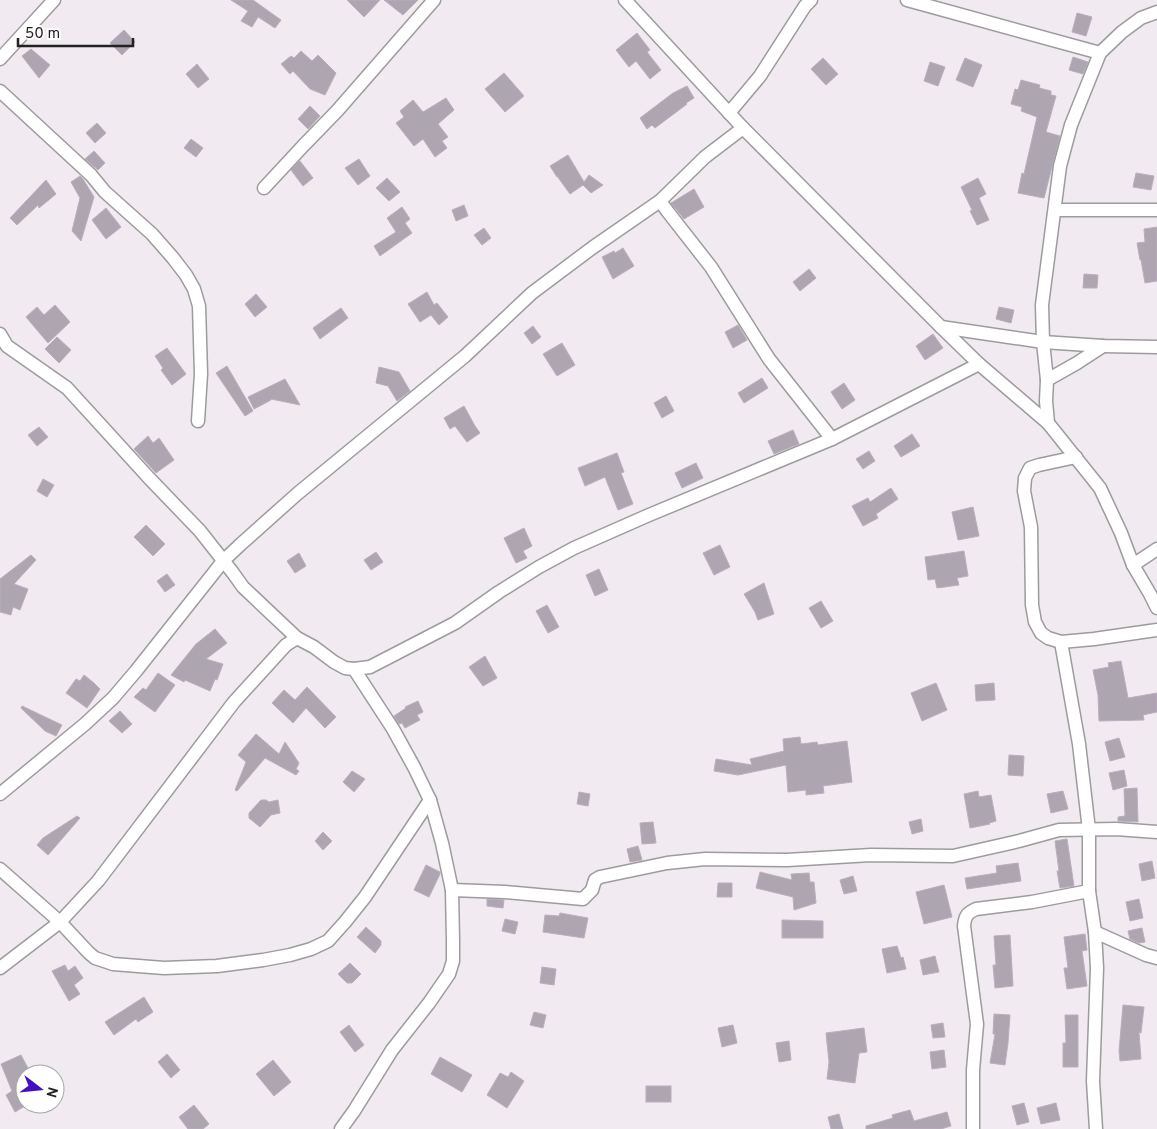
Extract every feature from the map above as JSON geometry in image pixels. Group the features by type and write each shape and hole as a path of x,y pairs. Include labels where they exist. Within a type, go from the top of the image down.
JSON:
{"street":[{"path":"0,59 54,0"},
{"path":"264,188 337,111 434,0"},
{"path":"625,0 743,128 941,327 979,364 1048,423 1100,488 1121,533 1133,565 1157,608"},
{"path":"729,113 760,76 805,6 811,0"},
{"path":"907,0 1100,53"},
{"path":"1048,423 1047,380 1042,342 1042,305 1060,166 1071,125 1100,53 1134,23 1157,12"},
{"path":"0,90 91,175 105,192 152,234 186,275 194,289 199,306 201,374 198,422"},
{"path":"0,794 85,724 113,698 224,560 297,494 465,356 532,294 592,248 660,201 705,156 743,128"},
{"path":"660,201 711,268 769,359 832,440"},
{"path":"1055,210 1157,210"},
{"path":"941,327 1042,342 1157,347"},
{"path":"0,334 7,346 67,388 200,531 224,560 243,588 297,638 314,647 334,662 346,668 354,669 370,667 455,624 499,592 574,548 832,440 979,364"},
{"path":"1047,380 1103,346"},
{"path":"1076,457 1030,468 1025,478 1024,491 1031,527 1032,605 1035,622 1041,633 1048,638 1061,642 1157,630"},
{"path":"1133,565 1157,549"},
{"path":"0,968 60,922 104,873 234,702 286,645 297,638"},
{"path":"1061,642 1079,744 1089,830 1089,891 1095,932 1096,984 1093,1081 1096,1129"},
{"path":"341,1129 392,1050 450,974 453,961 452,890 430,800 393,729 354,669"},
{"path":"0,869 60,922 89,953 96,958 113,964 164,968 217,966 263,960 311,949 328,941 365,897 430,800"},
{"path":"452,890 505,892 583,899 592,890 595,880 600,877 667,863 704,859 787,860 870,855 953,856 1059,830 1116,829 1157,832"},
{"path":"973,1129 973,1070 977,1024 964,918 968,912 976,910 1089,891"},
{"path":"1095,932 1157,958"}],"building":[{"path":"231,0 253,0 281,20 275,28 258,17 252,27 241,21 248,11"},
{"path":"347,0 380,0 364,17"},
{"path":"384,0 418,0 403,15"},
{"path":"1077,13 1092,17 1086,36 1072,32"},
{"path":"124,30 135,42 122,55 110,43"},
{"path":"637,33 650,50 647,52 661,70 650,79 636,61 629,67 616,50"},
{"path":"31,49 50,65 39,78 22,56"},
{"path":"301,51 312,61 318,55 336,73 325,95 310,89 293,71 290,74 281,64 291,56 294,58"},
{"path":"1073,57 1088,62 1083,74 1069,70"},
{"path":"823,58 838,74 826,85 811,69"},
{"path":"965,58 982,65 973,87 956,80"},
{"path":"930,62 945,67 938,86 924,81"},
{"path":"197,64 209,79 198,88 186,74"},
{"path":"504,73 524,96 505,112 485,89"},
{"path":"1021,80 1040,85 1039,88 1051,91 1051,95 1056,96 1046,132 1060,136 1044,198 1018,193 1037,117 1021,111 1022,107 1011,104 1015,89 1018,90"},
{"path":"687,86 694,98 655,128 652,125 647,129 640,118 673,93"},
{"path":"446,98 454,110 438,124 448,137 442,141 447,148 435,157 423,139 414,146 396,123 404,117 400,111 413,100 423,112"},
{"path":"310,106 320,116 308,129 298,119"},
{"path":"97,123 106,133 95,143 86,133"},
{"path":"191,139 203,148 196,157 184,148"},
{"path":"94,151 105,163 98,170 85,159"},
{"path":"568,155 584,182 589,175 603,185 591,193 583,185 570,194 550,166"},
{"path":"359,159 370,176 358,185 345,168"},
{"path":"300,161 313,178 303,186 291,170"},
{"path":"1136,173 1154,176 1151,190 1133,187"},
{"path":"80,176 94,197 81,241 72,231 80,198 71,182"},
{"path":"387,178 400,192 389,201 376,188"},
{"path":"978,178 986,194 979,198 989,220 977,225 961,187"},
{"path":"46,180 56,194 39,208 38,205 17,225 10,218"},
{"path":"694,189 704,207 684,219 671,203"},
{"path":"464,205 468,216 456,221 452,210"},
{"path":"402,207 410,219 405,223 412,233 380,256 374,246 396,232 387,218"},
{"path":"106,208 121,227 106,239 92,220"},
{"path":"1157,227 1157,281 1145,283 1137,243 1145,242 1144,229"},
{"path":"484,228 491,238 482,245 474,235"},
{"path":"623,248 634,266 613,279 602,257"},
{"path":"809,269 816,278 800,291 793,282"},
{"path":"1084,274 1098,275 1097,288 1083,288"},
{"path":"427,292 434,305 437,303 448,317 439,325 431,315 420,322 408,304"},
{"path":"256,294 267,307 255,317 245,304"},
{"path":"55,305 70,322 48,343 26,317 37,307 44,315"},
{"path":"999,307 1014,310 1011,323 996,319"},
{"path":"341,308 348,318 320,339 313,328"},
{"path":"738,325 747,340 733,348 725,332"},
{"path":"533,326 541,337 532,344 524,333"},
{"path":"933,334 943,348 925,360 916,346"},
{"path":"57,337 71,350 59,363 45,349"},
{"path":"562,343 575,365 557,376 543,354"},
{"path":"167,348 186,374 172,385 161,370 163,368 155,356"},
{"path":"227,366 253,411 245,416 216,373"},
{"path":"379,367 399,372 410,391 397,401 388,386 376,383"},
{"path":"762,378 768,388 744,403 738,393"},
{"path":"285,379 300,405 271,399 254,409 248,397"},
{"path":"844,383 855,400 842,409 831,392"},
{"path":"666,396 674,411 662,418 654,403"},
{"path":"464,406 480,433 467,442 455,426 450,429 444,418"},
{"path":"39,427 48,437 37,446 28,435"},
{"path":"793,430 799,444 774,454 768,441"},
{"path":"912,434 920,446 901,457 894,446"},
{"path":"148,436 153,443 159,438 174,460 156,473 134,449"},
{"path":"869,451 875,461 863,469 856,459"},
{"path":"617,453 624,472 621,473 633,504 618,510 605,477 585,486 578,468"},
{"path":"696,463 703,478 682,488 675,473"},
{"path":"43,479 54,485 47,497 37,491"},
{"path":"891,488 898,499 876,514 878,518 863,526 852,506 868,498 870,502"},
{"path":"973,507 979,536 958,540 952,512"},
{"path":"146,525 165,544 153,556 134,537"},
{"path":"524,528 532,546 523,551 527,558 516,563 504,538"},
{"path":"720,545 730,567 714,575 703,553"},
{"path":"964,551 968,576 957,578 959,585 937,588 935,579 928,580 925,557"},
{"path":"376,552 383,562 371,570 364,560"},
{"path":"299,553 306,566 295,573 287,561"},
{"path":"31,555 36,560 14,584 28,589 20,610 13,607 11,615 0,612 0,579"},
{"path":"599,569 608,590 595,596 586,575"},
{"path":"167,574 175,585 165,592 157,581"},
{"path":"764,583 774,614 758,620 744,594"},
{"path":"821,601 833,621 821,628 809,608"},
{"path":"547,605 559,627 548,633 536,611"},
{"path":"215,629 227,643 206,659 223,664 217,680 215,679 210,691 185,680 184,682 171,675 196,644"},
{"path":"485,656 497,678 483,686 469,667"},
{"path":"1121,661 1128,698 1157,693 1157,712 1143,715 1144,720 1099,721 1098,695 1093,670 1109,667 1108,663"},
{"path":"158,673 175,685 155,712 134,697 143,688 146,690"},
{"path":"84,675 100,689 87,708 66,693 76,679 80,681"},
{"path":"936,683 947,710 922,721 911,693"},
{"path":"994,683 995,700 976,701 975,685"},
{"path":"307,687 336,717 325,728 306,708 293,723 272,703 284,690 295,700"},
{"path":"418,701 423,712 417,715 420,720 405,728 402,723 399,724 394,716 405,707"},
{"path":"22,706 62,725 56,736 45,731 21,708"},
{"path":"120,711 132,724 122,733 109,721"},
{"path":"256,734 279,754 285,742 299,763 296,769 299,771 296,775 265,758 237,791 235,790 246,762 238,755"},
{"path":"800,737 801,744 817,742 818,745 847,741 852,782 823,786 824,793 806,795 806,790 788,792 786,765 738,775 714,771 716,759 752,765 750,759 784,751 783,739"},
{"path":"1119,738 1125,757 1110,761 1105,742"},
{"path":"1009,755 1024,756 1023,776 1008,775"},
{"path":"1124,770 1127,786 1113,790 1109,773"},
{"path":"352,771 365,779 354,792 343,782"},
{"path":"1137,788 1138,822 1118,821 1118,817 1125,816 1124,789"},
{"path":"978,791 979,797 991,795 996,821 970,828 964,794"},
{"path":"1063,791 1068,809 1051,813 1047,794"},
{"path":"579,792 590,794 588,806 577,804"},
{"path":"261,800 269,802 278,800 280,813 271,815 260,827 249,818 249,813"},
{"path":"77,816 80,818 48,855 37,845 43,838"},
{"path":"921,819 923,831 912,834 909,822"},
{"path":"653,822 656,843 642,844 640,823"},
{"path":"323,832 332,841 323,850 315,841"},
{"path":"1067,839 1074,886 1060,888 1055,841"},
{"path":"638,846 642,860 630,862 627,849"},
{"path":"1152,861 1155,878 1142,881 1139,864"},
{"path":"1018,863 1021,881 967,889 965,878 997,873 996,866"},
{"path":"426,865 440,872 429,897 414,890"},
{"path":"760,872 792,880 791,874 809,873 810,882 814,882 816,903 794,910 793,897 756,888"},
{"path":"853,876 857,891 844,894 840,880"},
{"path":"718,883 732,883 732,897 717,897"},
{"path":"944,885 952,917 924,924 916,892"},
{"path":"487,899 504,900 503,908 487,906"},
{"path":"1139,899 1143,918 1130,921 1126,902"},
{"path":"560,913 588,918 584,938 543,932 545,915 559,916"},
{"path":"505,919 518,922 515,934 502,931"},
{"path":"782,920 823,921 823,938 782,938"},
{"path":"366,927 381,941 381,945 375,953 357,937"},
{"path":"1142,928 1145,942 1139,943 1130,939 1128,931"},
{"path":"1085,934 1087,950 1082,951 1087,986 1067,989 1064,968 1068,968 1064,937"},
{"path":"1010,935 1013,986 995,988 993,965 996,965 994,936"},
{"path":"897,946 901,958 903,957 906,969 887,973 882,949"},
{"path":"935,956 939,972 923,975 920,960"},
{"path":"350,963 361,974 352,983 347,983 338,974"},
{"path":"65,965 68,971 75,966 83,978 74,985 80,994 69,1001 52,971"},
{"path":"542,967 556,969 554,985 540,983"},
{"path":"144,997 153,1012 138,1022 136,1019 114,1035 105,1022"},
{"path":"1123,1005 1144,1007 1141,1033 1139,1032 1141,1059 1120,1061 1119,1051"},
{"path":"534,1012 546,1015 543,1028 530,1025"},
{"path":"994,1014 1010,1015 1005,1065 990,1063 995,1034 993,1034"},
{"path":"1065,1015 1078,1015 1078,1067 1063,1067 1063,1043 1066,1043"},
{"path":"943,1023 945,1037 933,1038 931,1025"},
{"path":"349,1025 364,1045 355,1052 340,1032"},
{"path":"733,1025 737,1043 722,1047 718,1028"},
{"path":"864,1028 867,1052 859,1053 855,1083 827,1079 829,1062 826,1033"},
{"path":"789,1041 791,1060 779,1062 776,1043"},
{"path":"944,1050 946,1067 932,1069 930,1052"},
{"path":"167,1054 180,1070 171,1078 158,1062"},
{"path":"21,1055 26,1064 15,1064 15,1112 6,1095 12,1091 1,1064"},
{"path":"440,1057 472,1075 462,1092 431,1074"},
{"path":"273,1060 291,1082 274,1096 256,1074"},
{"path":"511,1072 524,1081 507,1108 487,1095 500,1073 508,1077"},
{"path":"646,1086 671,1086 671,1102 646,1102"},
{"path":"1024,1103 1029,1122 1017,1125 1012,1106"},
{"path":"1056,1103 1060,1120 1041,1124 1037,1108"},
{"path":"194,1105 209,1124 203,1129 188,1129 179,1117"},
{"path":"910,1110 914,1121 947,1112 951,1126 941,1129 866,1129 866,1126 893,1118 892,1115"},
{"path":"839,1114 843,1129 831,1129 828,1117"}]}
